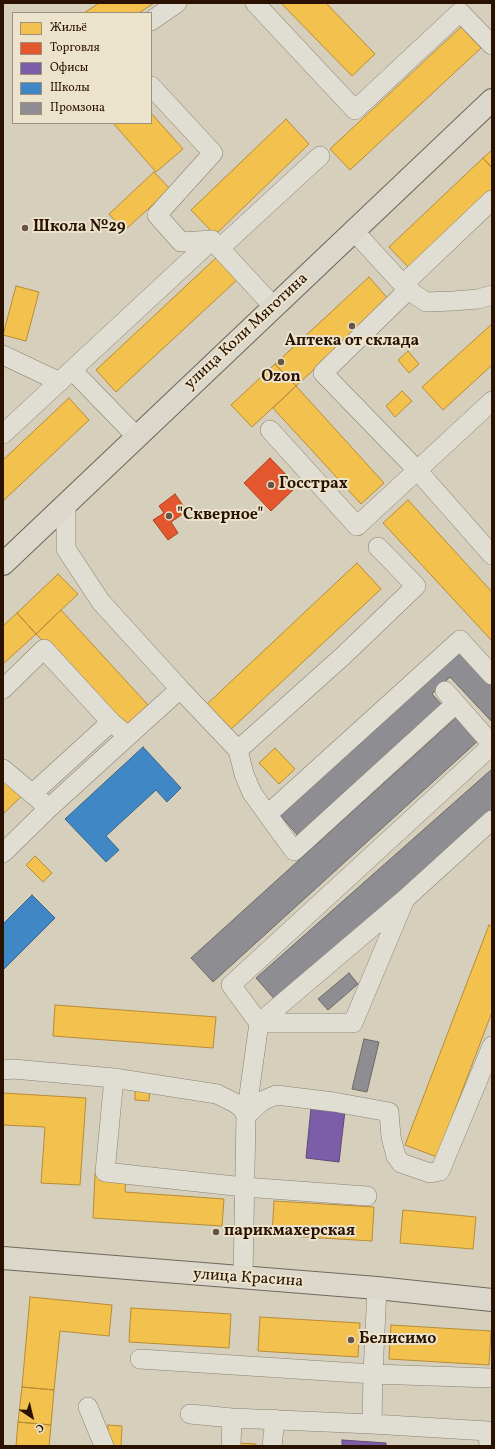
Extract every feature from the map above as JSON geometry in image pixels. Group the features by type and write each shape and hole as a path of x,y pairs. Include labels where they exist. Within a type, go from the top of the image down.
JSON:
{"main road":[{"name":"улица Коли Мяготина","path":"3,564 492,100"},
{"name":"улица Красина","path":"3,1258 377,1288 492,1300"}],"lane":[{"path":"152,20 177,3"},
{"path":"255,3 355,110 455,7 492,45"},
{"path":"152,87 213,153 156,215 181,242 216,244 274,307"},
{"path":"3,434 66,376 216,244 320,156"},
{"path":"492,200 410,278 408,290 322,373 417,470 492,555"},
{"path":"354,231 408,290 426,302 478,299 492,295"},
{"path":"3,355 66,376 137,436"},
{"path":"270,430 357,526 492,401"},
{"path":"66,504 66,549 101,602 238,750 244,774 252,793 294,852 452,707 460,708"},
{"path":"238,750 343,656 416,586 378,547"},
{"path":"268,814 460,640 492,675"},
{"path":"3,689 44,649 111,722 128,736"},
{"path":"3,853 48,808 180,689"},
{"path":"259,1023 231,985 488,749 488,740 445,691"},
{"path":"32,794 111,722"},
{"path":"3,769 48,808"},
{"path":"243,1278 246,1116 259,1023 405,899 492,820"},
{"path":"259,1023 353,1023 405,899"},
{"path":"246,1116 262,1101 276,1095 334,1102 389,1112 391,1136 396,1156 401,1163 430,1173 440,1170 492,1046"},
{"path":"3,1070 13,1069 114,1078 217,1094 238,1106 246,1116"},
{"path":"114,1078 105,1172 244,1187 367,1196"},
{"path":"372,1424 377,1288"},
{"path":"140,1359 373,1374 491,1378"},
{"path":"88,1407 104,1446"},
{"path":"190,1414 232,1418 488,1431 489,1446"},
{"path":"232,1418 232,1446"},
{"path":"272,1446 275,1419"}],"building: Жильё":[{"path":"99,3 154,3 140,12 86,12"},
{"path":"281,3 326,3 375,54 352,76"},
{"path":"461,27 481,48 350,170 330,149"},
{"path":"152,114 183,149 156,172 114,124 152,124"},
{"path":"286,119 309,144 215,235 191,210"},
{"path":"492,150 492,168 483,158"},
{"path":"483,158 492,168 492,194 411,270 389,247"},
{"path":"154,172 170,189 124,231 109,214"},
{"path":"218,256 239,278 116,392 96,370"},
{"path":"369,277 389,300 296,386 275,364"},
{"path":"16,286 39,292 26,341 3,335"},
{"path":"492,324 492,365 443,410 422,387"},
{"path":"408,351 419,364 409,373 398,360"},
{"path":"275,364 296,386 252,427 231,405"},
{"path":"296,386 384,483 361,504 273,408"},
{"path":"402,391 412,401 395,417 386,406"},
{"path":"69,398 89,420 3,501 3,460"},
{"path":"408,500 492,592 492,641 383,523"},
{"path":"357,563 381,589 228,732 205,706"},
{"path":"58,574 78,594 36,634 17,613"},
{"path":"61,610 148,705 124,728 36,634"},
{"path":"17,613 36,634 3,664 3,626"},
{"path":"275,748 295,769 279,784 259,763"},
{"path":"3,771 25,793 3,814"},
{"path":"35,856 52,873 43,882 26,865"},
{"path":"489,925 492,926 492,1012 437,1157 405,1145"},
{"path":"55,1005 216,1017 213,1048 53,1036"},
{"path":"135,1089 150,1089 149,1101 135,1100"},
{"path":"3,1093 86,1098 80,1185 41,1183 45,1127 3,1125"},
{"path":"95,1174 126,1176 125,1192 224,1199 222,1226 93,1218"},
{"path":"274,1201 374,1207 372,1241 272,1235"},
{"path":"403,1210 476,1217 473,1249 400,1243"},
{"path":"30,1297 112,1305 109,1336 60,1331 54,1390 22,1387"},
{"path":"131,1308 231,1314 229,1348 129,1342"},
{"path":"260,1317 360,1323 358,1357 258,1351"},
{"path":"391,1325 491,1331 489,1365 389,1359"},
{"path":"22,1387 54,1390 51,1425 18,1422"},
{"path":"18,1422 51,1425 49,1446 16,1446"},
{"path":"108,1425 122,1426 121,1446 107,1446"},
{"path":"239,1443 256,1444 256,1446 239,1446"}],"building: Торговля":[{"name":"Госстрах","path":"270,458 297,486 271,511 244,483"},
{"name":"\"Скверное\"","path":"175,494 187,511 171,522 178,533 168,540 153,520 164,513 159,506"}],"building: Офисы":[{"path":"311,1108 345,1111 339,1162 306,1158"},
{"path":"342,1440 386,1443 386,1446 342,1446"}],"building: Школы":[{"path":"143,747 181,788 167,802 156,790 106,836 119,850 106,862 65,819"},
{"path":"32,895 55,918 3,970 3,924"}],"building: Промзона":[{"path":"461,646 492,680 492,722 450,677 432,694 442,705 300,838 279,814"},
{"path":"458,716 480,739 213,982 191,958"},
{"path":"492,769 492,811 277,1002 256,978"},
{"path":"349,973 358,984 328,1010 318,999"},
{"path":"364,1039 379,1042 367,1092 352,1089"}],"place":[{"name":"Школа №29","path":"25,228"},
{"name":"Аптека от склада","path":"352,326"},
{"name":"Ozon","path":"281,362"},
{"name":"Госстрах","path":"271,485"},
{"name":"\"Скверное\"","path":"169,516"},
{"name":"парикмахерская","path":"216,1232"},
{"name":"Белисимо","path":"351,1340"}]}
